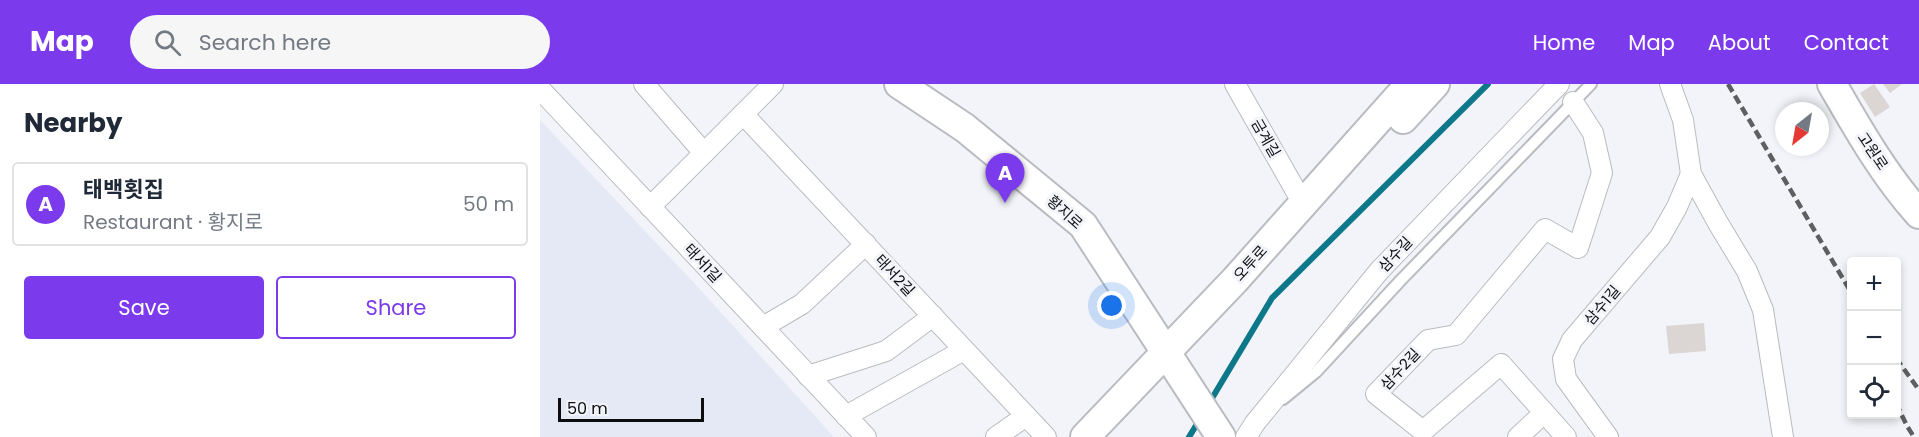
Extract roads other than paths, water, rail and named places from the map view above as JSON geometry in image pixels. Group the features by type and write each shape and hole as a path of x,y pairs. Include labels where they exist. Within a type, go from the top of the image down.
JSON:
{"street":[{"path":"644,84 704,153"},
{"path":"650,207 773,84"},
{"name":"황지로","path":"899,84 965,128 1083,225 1221,437"},
{"name":"금계길","path":"1234,84 1297,193"},
{"path":"1206,310 1260,232 1297,193 1390,84"},
{"name":"오투로","path":"1085,437 1235,280 1410,84"},
{"path":"1206,310 1281,251 1435,84"},
{"name":"삼수길","path":"1250,430 1379,271 1559,84"},
{"path":"1670,84 1683,120 1691,174 1747,271 1763,310 1784,437"},
{"name":"고원로","path":"1832,84 1864,140 1905,199 1919,214"},
{"name":"태서1길","path":"540,89 866,437"},
{"name":"삼수2길","path":"1566,437 1501,364 1423,431 1376,394 1428,340 1456,334 1545,229 1578,249 1602,173 1593,133 1573,102"},
{"name":"태서2길","path":"743,114 1046,437"},
{"name":"삼수1길","path":"1608,437 1566,379 1563,359 1572,340 1660,237 1677,207 1691,174"},
{"path":"763,327 802,304 866,244"},
{"path":"808,376 886,351 933,316"},
{"path":"846,416 964,350"},
{"path":"1518,437 1544,413"},
{"path":"996,437 1026,416"}],"lane":[{"path":"1250,430 1316,372 1400,281 1591,84"}],"waterway":[{"path":"1208,405 1272,298 1488,84"},
{"path":"1189,437 1200,419"}],"railway":[{"path":"1728,84 1847,286"},
{"path":"1901,365 1919,390"},
{"path":"1901,413 1914,437"}],"place":[{"name":"태백횟집","path":"1005,203"}]}
